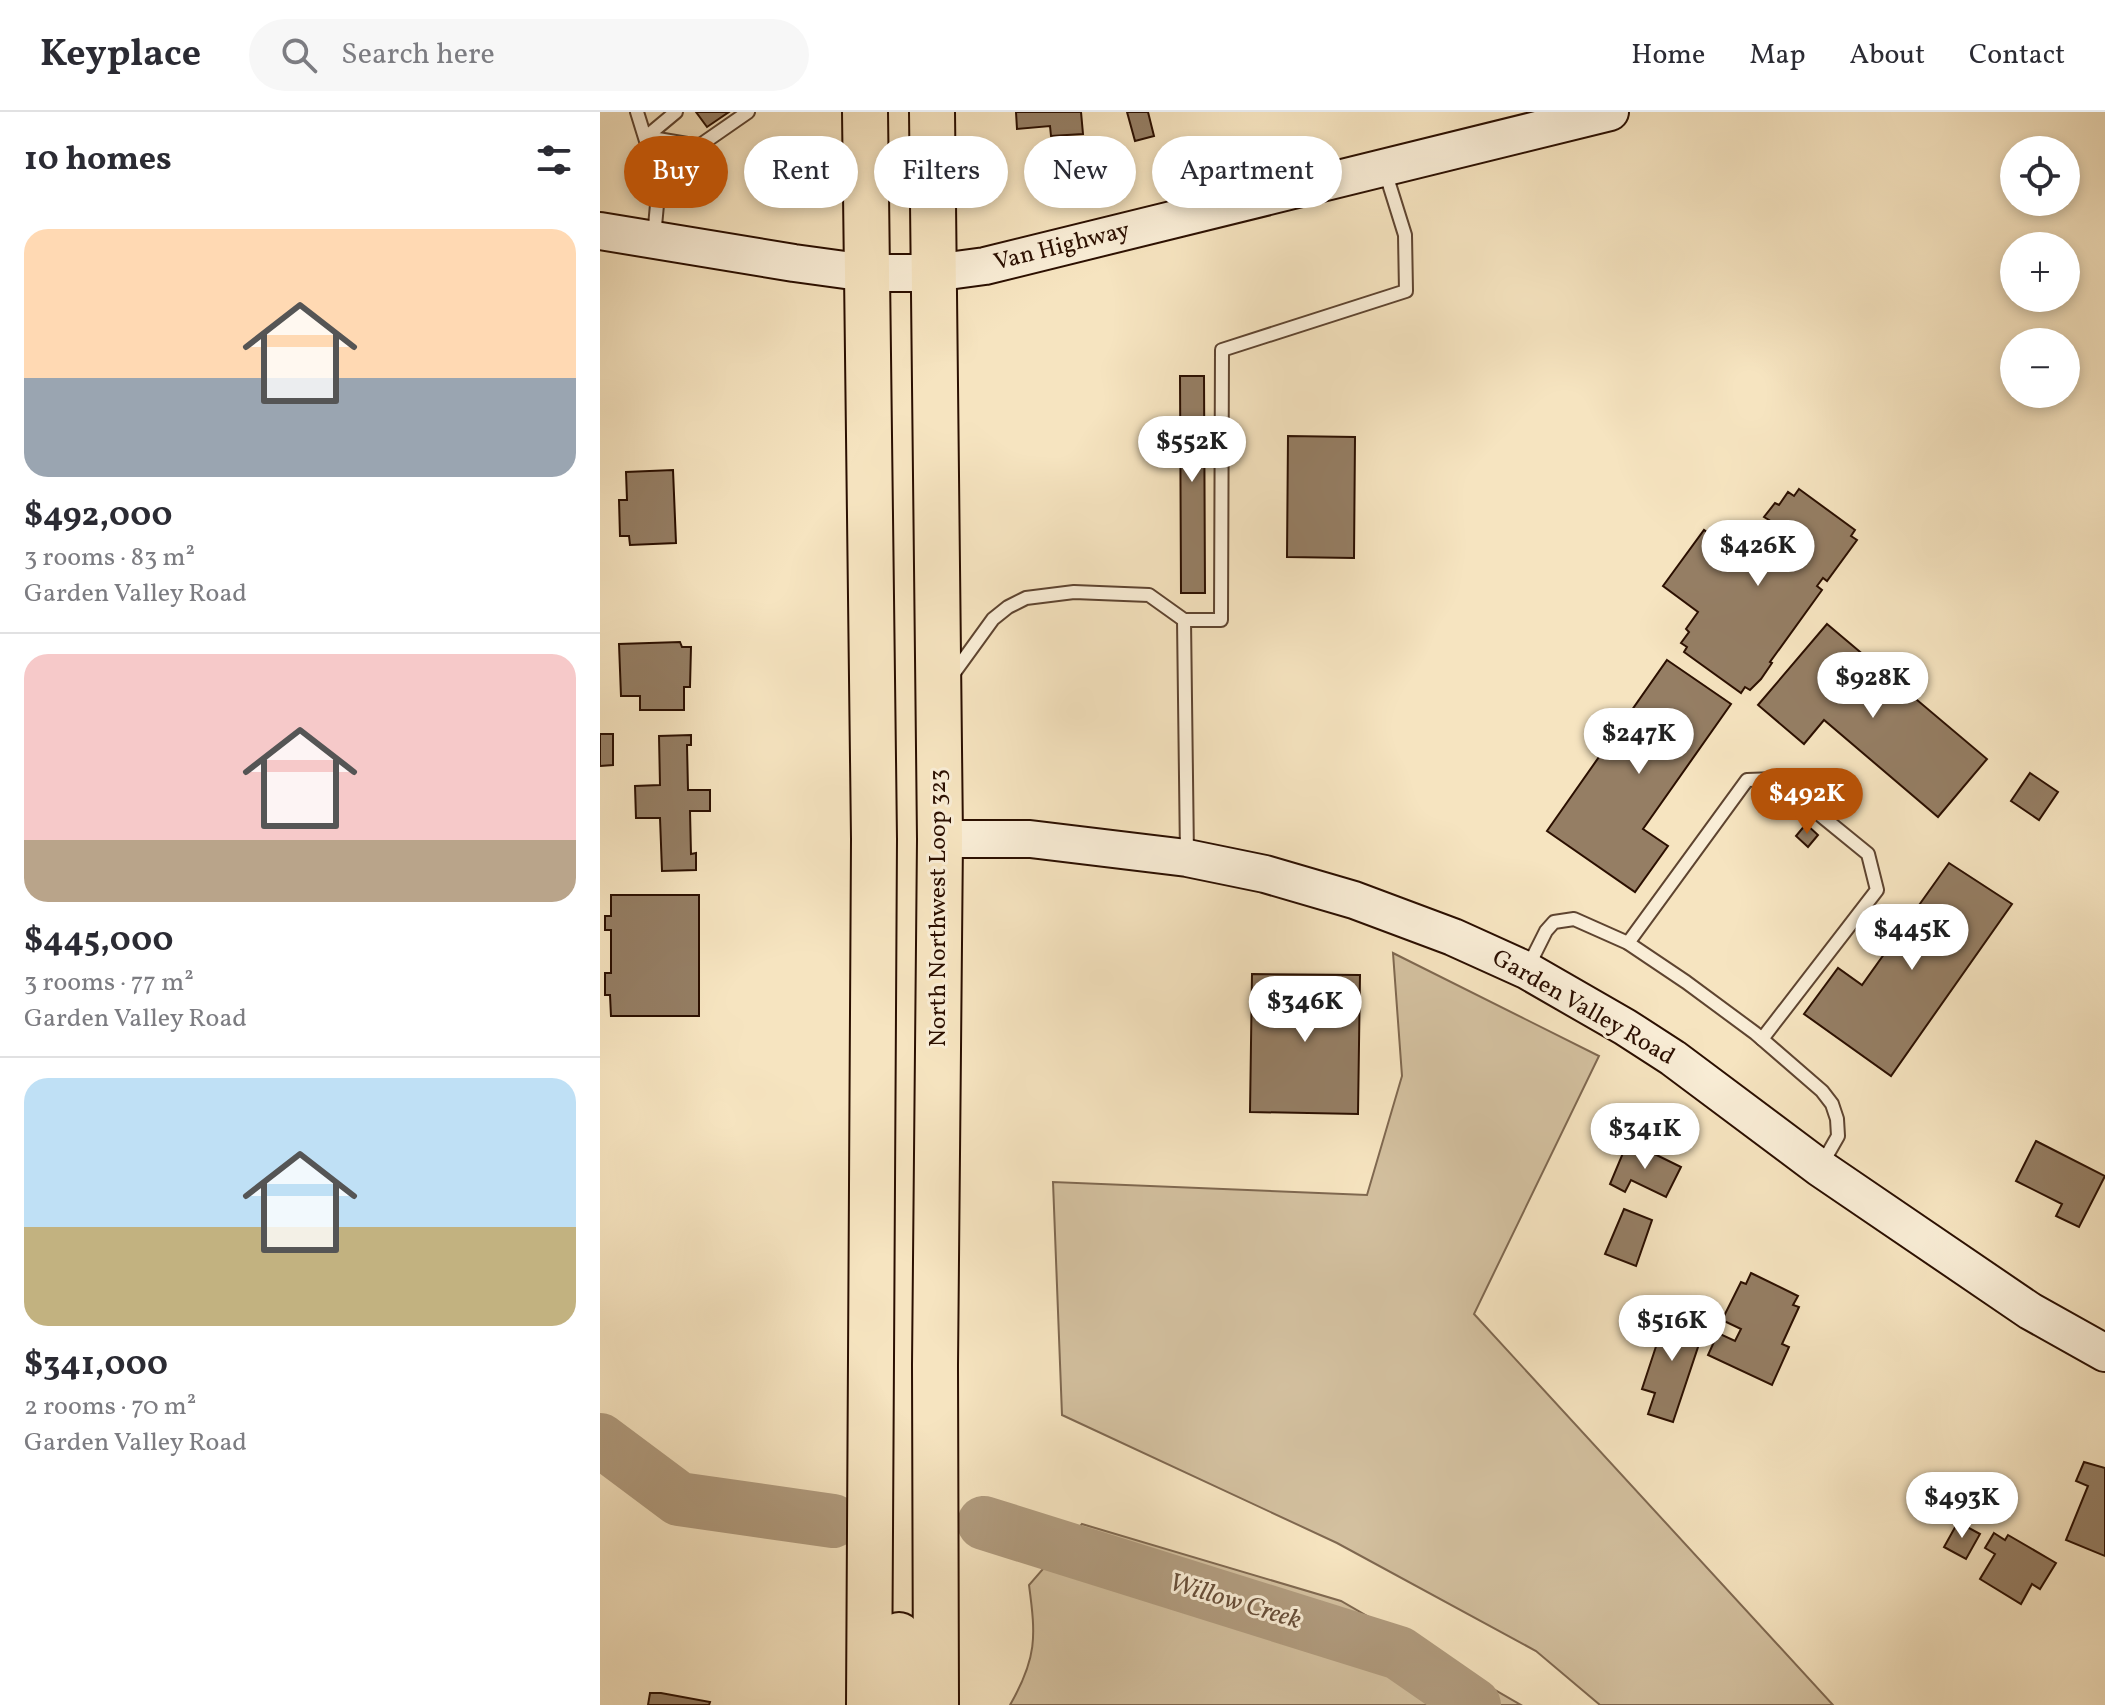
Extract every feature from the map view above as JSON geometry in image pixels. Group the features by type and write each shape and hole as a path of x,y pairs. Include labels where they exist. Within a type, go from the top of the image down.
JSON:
{"highway":[{"path":"865,112 874,823 869,1705"},
{"name":"North Northwest Loop 323","path":"932,112 940,839 935,1365 936,1705"},
{"path":"871,1350 899,1540 899,1705"}],"street":[{"name":"Van Highway","path":"600,231 867,273 933,273 985,266 1610,112"},
{"name":"Garden Valley Road","path":"940,839 1030,839 1187,858 1265,874 1354,900 1453,937 1526,970 1625,1027 1673,1058 1820,1168 2030,1311 2105,1353"}],"lane":[{"path":"637,112 646,136"},
{"path":"647,136 676,112"},
{"path":"713,136 748,112"},
{"path":"938,696 981,631 1008,607 1026,598 1048,594 1149,595 1184,620 1221,620 1222,350 1406,291 1405,235 1384,167"},
{"path":"654,240 657,208"},
{"path":"1184,620 1187,858"},
{"path":"1628,943 1747,780 1776,779 1868,854 1877,890 1762,1039"},
{"path":"1526,970 1554,922 1574,919 1628,943 1686,982 1762,1039 1822,1091 1832,1104 1838,1136 1820,1168"}],"shaded area":[{"path":"1393,953 1599,1056 1474,1314 1833,1705 1600,1705 1536,1651 1337,1543 1062,1415 1053,1182 1367,1195 1402,1076"},
{"path":"1082,1524 1341,1601 1521,1705 1010,1705 1030,1660 1033,1619 1029,1585"}],"building":[{"path":"696,112 729,112 707,127"},
{"path":"1016,112 1081,112 1083,134 1051,136 1050,126 1017,129"},
{"path":"1127,112 1148,112 1154,136 1136,141"},
{"path":"1180,376 1204,376 1205,593 1181,593"},
{"path":"1288,436 1355,437 1354,558 1287,557"},
{"path":"673,470 676,543 630,545 629,536 620,536 619,500 627,500 626,472"},
{"path":"1799,489 1855,530 1851,536 1857,540 1827,581 1823,578 1817,586 1822,590 1761,679 1750,690 1745,687 1741,693 1684,652 1687,647 1681,643 1698,612 1663,586 1704,530 1741,557 1753,541 1759,545 1765,537 1759,533 1769,520 1764,517 1775,503 1779,505 1788,492 1794,496"},
{"path":"1827,624 1987,759 1938,817 1824,720 1804,744 1758,705"},
{"path":"680,642 682,647 691,647 690,687 684,687 684,710 640,710 640,696 621,696 619,644"},
{"path":"1667,660 1731,704 1643,829 1668,846 1635,892 1547,831"},
{"path":"600,734 613,734 613,765 600,766"},
{"path":"691,735 691,745 687,745 688,790 710,790 710,811 690,811 691,854 696,853 696,870 662,871 660,818 636,818 635,786 660,785 659,736"},
{"path":"2030,773 2058,792 2039,820 2011,801"},
{"path":"1806,824 1818,835 1808,847 1796,836"},
{"path":"1949,863 2012,904 1891,1076 1804,1014 1838,968 1862,985"},
{"path":"611,895 699,895 699,1016 611,1016 610,995 605,995 605,973 611,973 611,930 605,930 605,916 611,916"},
{"path":"1252,974 1360,975 1358,1114 1250,1112"},
{"path":"1628,1141 1681,1167 1666,1197 1631,1180 1625,1192 1610,1184"},
{"path":"2036,1141 2105,1176 2079,1227 2056,1216 2062,1204 2016,1181"},
{"path":"1624,1209 1652,1220 1636,1266 1605,1254"},
{"path":"1751,1273 1798,1296 1793,1305 1799,1307 1782,1344 1789,1347 1772,1385 1708,1355 1718,1333 1735,1341 1741,1329 1722,1320 1741,1282 1746,1284"},
{"path":"1668,1310 1706,1323 1673,1422 1648,1414 1655,1393 1642,1389"},
{"path":"2084,1462 2105,1468 2105,1556 2066,1540 2088,1486 2076,1481"},
{"path":"1958,1522 1980,1534 1966,1559 1944,1547"},
{"path":"1994,1533 2005,1540 2008,1535 2056,1563 2040,1589 2032,1584 2021,1604 1980,1579 1995,1554 1985,1548"},
{"path":"650,1693 710,1702 709,1705 648,1705"}],"waterway":[{"name":"Willow Creek","path":"600,1440 679,1499 833,1521"},
{"name":"Willow Creek","path":"984,1523 1399,1653 1474,1705"}]}
